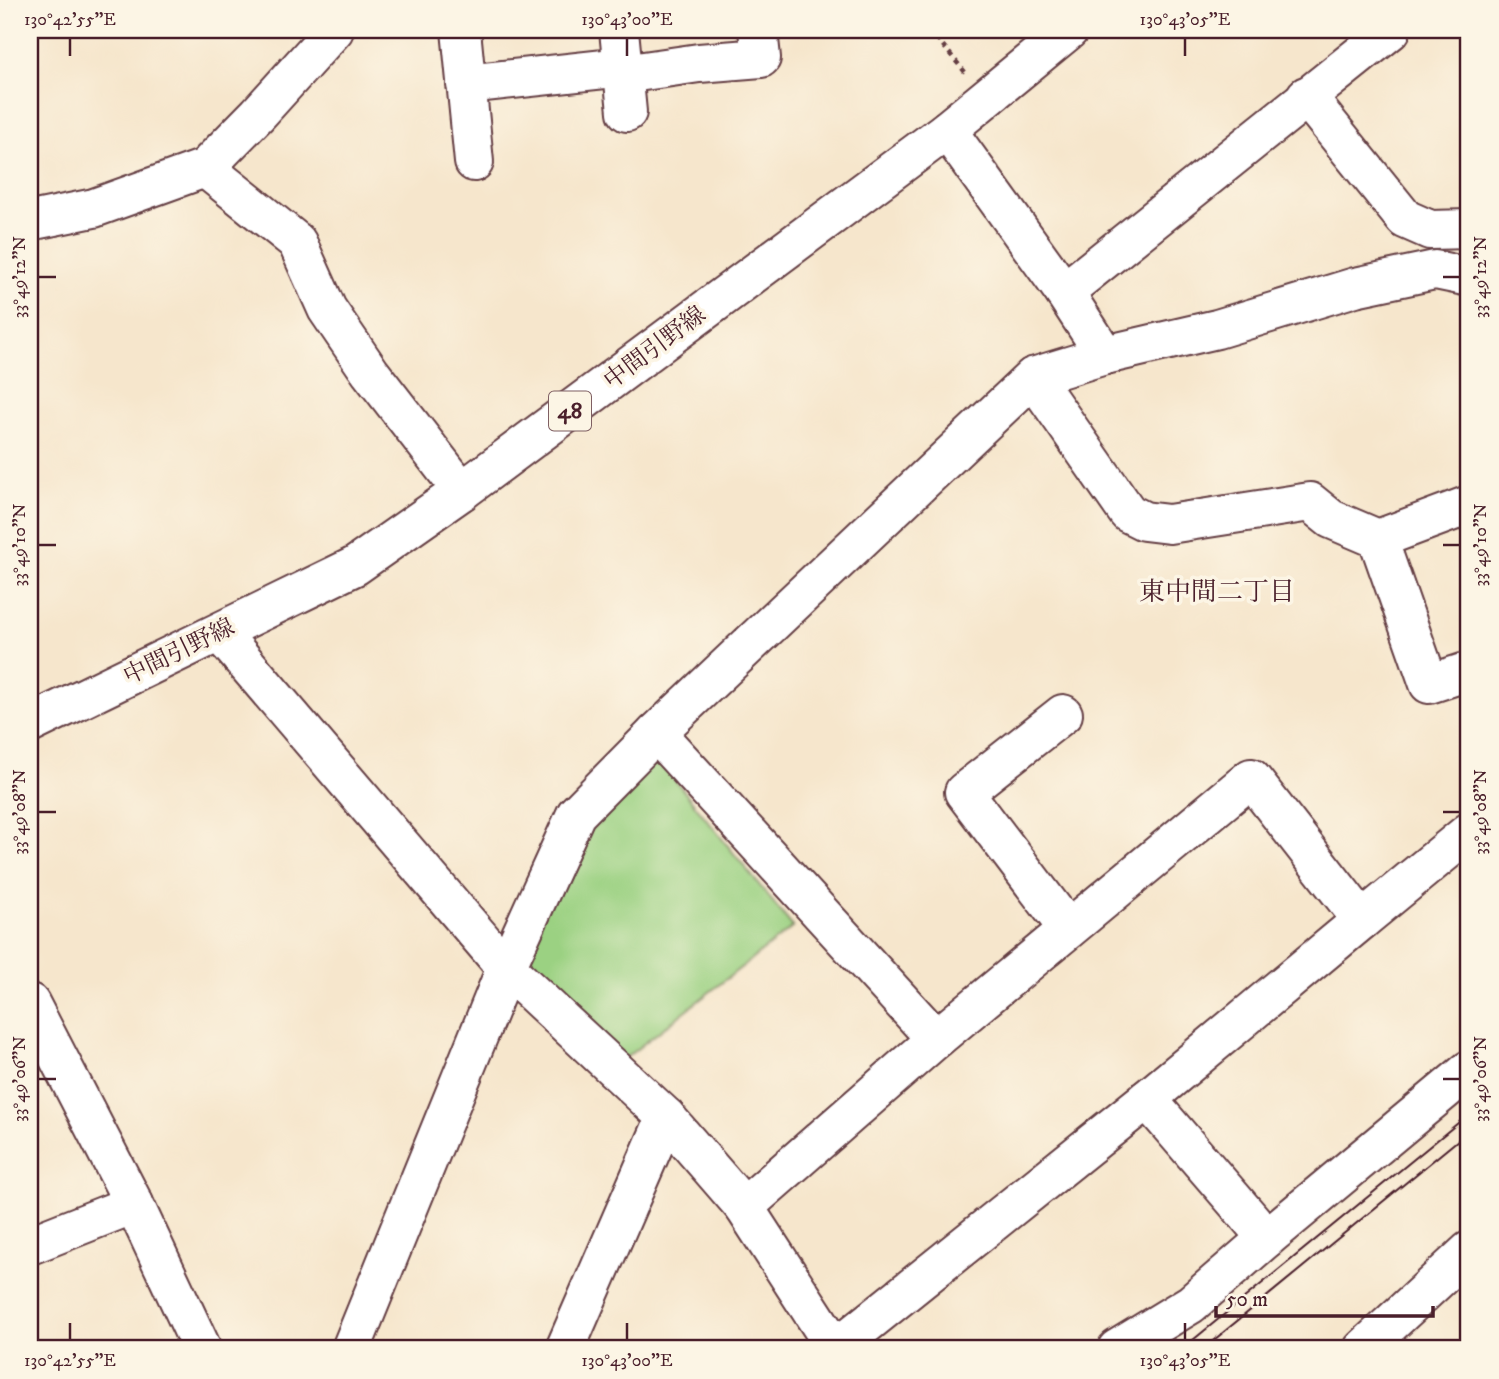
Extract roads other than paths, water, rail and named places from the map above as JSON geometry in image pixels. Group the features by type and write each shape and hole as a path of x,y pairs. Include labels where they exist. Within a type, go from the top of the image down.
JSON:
{"street":[{"path":"30,220 94,208 205,168 334,30"},
{"path":"461,30 474,162"},
{"path":"466,84 622,57 699,63 761,58 758,30"},
{"name":"中間引野線","path":"30,724 355,566 463,491 947,130 1069,30"},
{"path":"1064,292 1391,30"},
{"path":"622,57 628,112"},
{"path":"1306,96 1405,219 1430,230 1469,229"},
{"path":"947,130 1064,292 1105,355"},
{"path":"205,168 297,242 327,309 370,372 463,491"},
{"path":"351,1349 506,968 576,814 656,733 1033,377 1105,355 1217,329 1355,287 1452,273 1430,230"},
{"path":"1033,377 1128,513 1144,521 1169,524 1310,502 1331,519 1378,539 1469,505"},
{"path":"1378,539 1429,684 1469,671"},
{"path":"220,633 506,968 666,1117 744,1207 836,1349 1147,1099 1469,832"},
{"path":"1063,714 964,792 1068,929"},
{"path":"656,733 936,1039"},
{"path":"744,1207 936,1039 1251,778 1362,919"},
{"path":"30,1003 134,1204 202,1349"},
{"path":"1117,1349 1191,1304 1469,1070"},
{"path":"1147,1099 1267,1238"},
{"path":"565,1349 666,1117"},
{"path":"30,1245 134,1204"},
{"path":"1363,1349 1469,1251"}],"tram line":[{"path":"1182,1349 1469,1114"},
{"path":"1203,1349 1469,1131"}],"district":[{"name":"東中間二丁目","path":"1217,592"}]}
